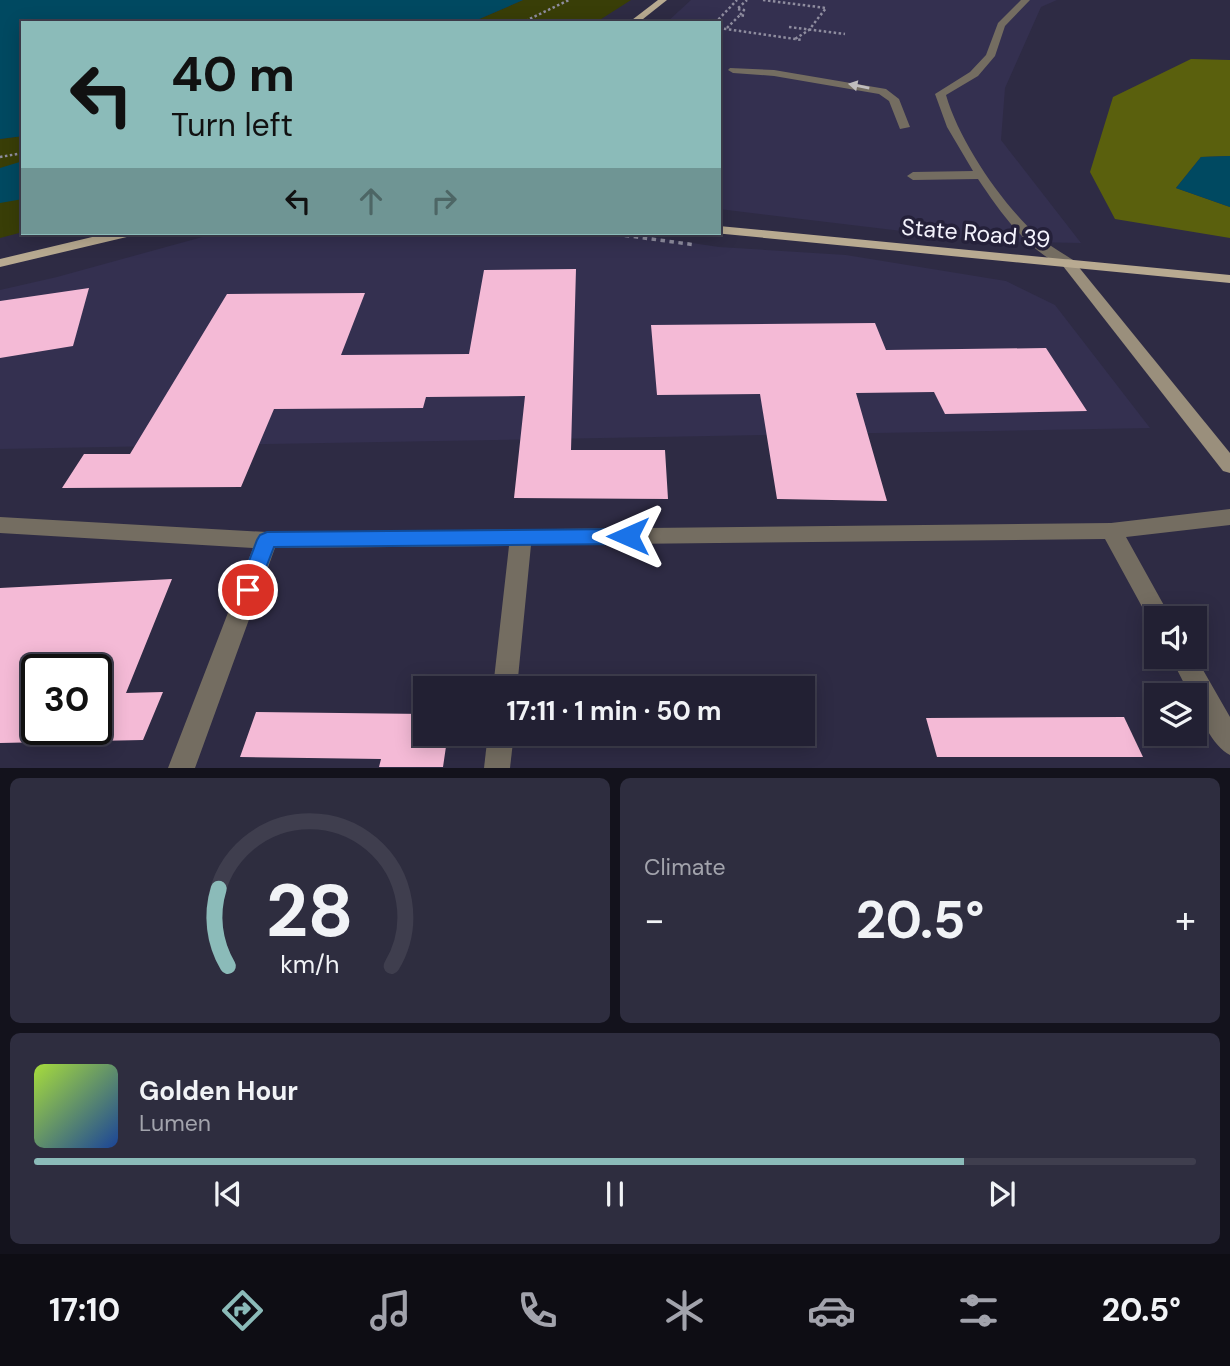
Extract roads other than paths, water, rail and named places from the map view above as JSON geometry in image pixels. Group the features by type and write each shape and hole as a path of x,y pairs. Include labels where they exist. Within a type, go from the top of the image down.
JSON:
{"main road":[{"path":"635,21 663,0"},
{"name":"State Road 39","path":"721,230 1230,279"},
{"path":"0,263 118,235"}],"street":[{"path":"1026,0 1001,25 990,56 974,74 940,94 942,109 983,175 1023,229 1068,263 1230,466"},
{"path":"733,70 774,73 882,91 894,99 904,127"},
{"path":"913,176 983,175"},
{"path":"0,525 267,540 1111,531 1230,517"},
{"path":"1111,531 1153,606"},
{"path":"506,676 520,537"},
{"path":"181,768 267,540"},
{"path":"1189,669 1230,742"},
{"path":"497,768 500,746"}],"water":[{"path":"0,0 523,0 475,21 21,21 21,136 0,139"},
{"path":"1230,156 1230,207 1176,188 1201,157"},
{"path":"21,162 21,199 0,203 0,168"}]}
